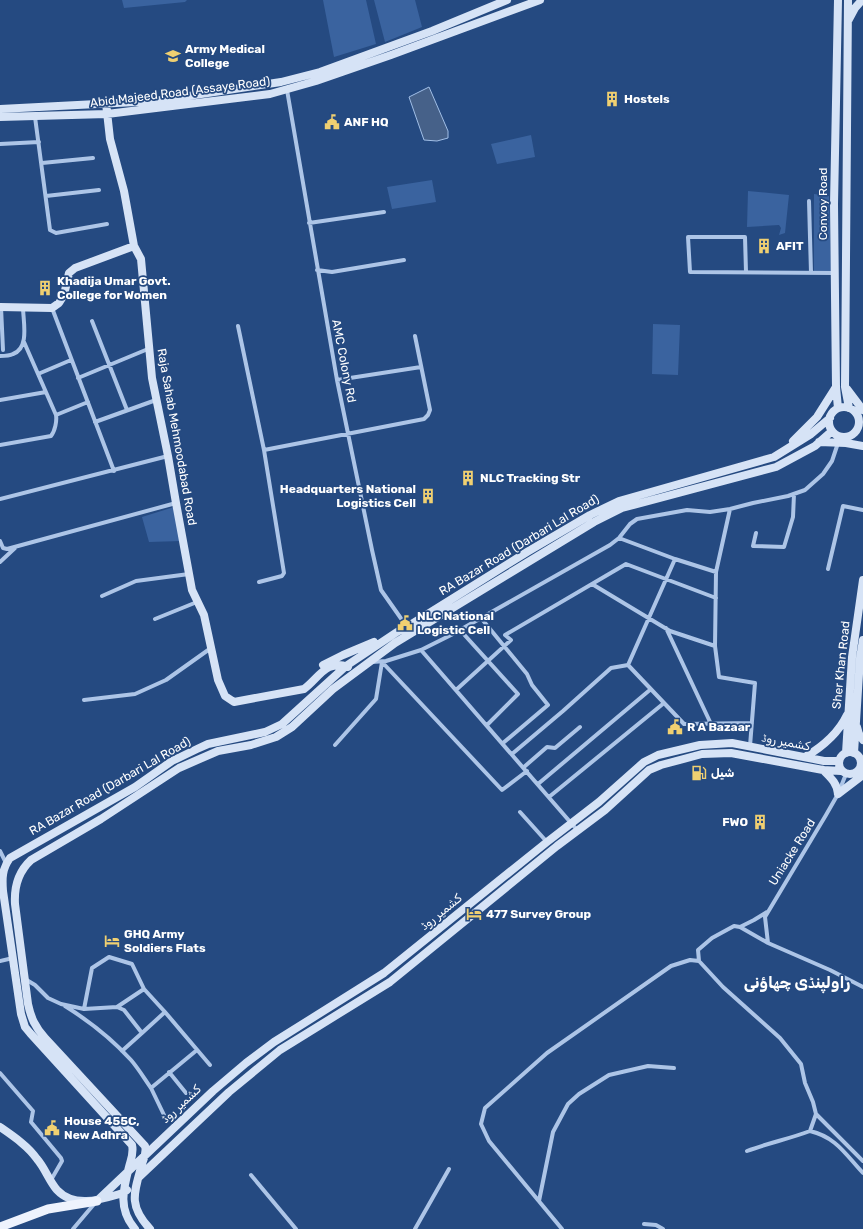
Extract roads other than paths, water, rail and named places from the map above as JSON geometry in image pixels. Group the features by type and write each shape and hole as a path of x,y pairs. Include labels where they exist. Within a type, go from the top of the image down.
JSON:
{"main road":[{"name":"Abid Majeed Road (Assaye Road)","path":"0,109 155,101 266,85 313,74 432,31 507,0"},
{"name":"Abid Majeed Road (Assaye Road)","path":"0,118 107,114 270,94 316,81 391,55 540,0"},
{"name":"Convoy Road","path":"838,0 834,204 836,387 838,408"},
{"name":"Convoy Road","path":"848,0 845,387 849,408"},
{"path":"848,22 855,8 862,0"},
{"name":"Raja Sahab Mehmoodabad Road","path":"106,103 110,139 124,191 134,246 141,259 148,349 192,590 204,615 218,680 225,696 234,702 299,690"},
{"path":"0,307 52,308 59,303 64,295 69,273 75,268 134,246"},
{"path":"782,451 817,417 836,387"},
{"path":"845,387 863,410"},
{"path":"838,408 849,408 856,412 863,444 839,440 832,431 829,424 830,418 833,412 838,408"},
{"name":"RA Bazar Road (Darbari Lal Road)","path":"3,859 10,858 135,786 172,761 208,744 265,732 282,724 346,666 397,632 407,628 527,552 590,515 619,501 774,457 811,434 830,418"},
{"path":"819,442 839,440 848,437 860,426"},
{"name":"RA Bazar Road (Darbari Lal Road)","path":"146,1154 144,1143 45,1038 34,1024 28,1004 24,978 14,893 22,869 30,860 101,819 179,768 218,751 251,745 276,737 292,727 333,689 394,643 614,511 776,467 815,446 832,431"},
{"name":"Sher Khan Road","path":"850,753 848,713 852,657 863,580"},
{"path":"299,690 320,666 397,632"},
{"name":"Sher Khan Road","path":"850,753 856,722 860,658 863,640"},
{"path":"299,690 304,689 311,684 322,671 332,665 346,666 355,672"},
{"path":"805,757 817,750 838,731 848,713"},
{"path":"856,722 859,734 863,740"},
{"name":"کشمیر روڈ","path":"97,1201 213,1091 246,1063 274,1042 384,974 549,840 599,802 644,762 658,755 700,744 732,743 824,761 839,761"},
{"name":"کشمیر روڈ","path":"124,1193 229,1092 280,1050 390,982 557,846 606,810 649,770 702,754 731,753 823,770 843,772"},
{"path":"850,753 858,756 862,767 854,774 843,772 839,766 839,761 842,755 850,753"},
{"path":"838,794 862,767"},
{"path":"823,770 837,787 838,794"},
{"path":"549,840 557,846"},
{"path":"3,859 2,906 21,1014 26,1027 132,1145 133,1154 122,1205 125,1214 135,1229"},
{"path":"494,885 500,892"},
{"path":"477,898 484,906"},
{"path":"360,988 365,997"},
{"path":"300,1026 305,1034"},
{"path":"246,1063 253,1072"},
{"path":"0,1127 13,1136 36,1157 56,1189 66,1198 80,1201 97,1201"},
{"path":"146,1154 135,1190 134,1204 140,1216 150,1229"},
{"path":"0,1227 48,1209 97,1201 124,1193"}],"street":[{"name":"AMC Colony Rd","path":"287,90 317,270 347,434 381,590 407,628"},
{"path":"35,117 50,230 56,233 107,224"},
{"path":"0,144 39,142"},
{"path":"42,163 93,158"},
{"path":"46,196 99,190"},
{"path":"810,201 811,273"},
{"path":"309,223 384,212"},
{"path":"746,272 745,237 688,237 690,272 835,273"},
{"path":"317,270 332,272 404,260"},
{"path":"0,307 3,350"},
{"path":"0,445 51,436 53,434 56,420 56,415 24,342 23,307"},
{"path":"52,308 114,471"},
{"path":"92,321 128,410"},
{"path":"238,326 264,450 284,573 282,576 259,582"},
{"path":"264,450 424,419 430,410 415,336"},
{"path":"0,356 13,354 20,350 24,342"},
{"path":"78,378 148,349"},
{"path":"38,374 71,360"},
{"path":"337,380 421,367"},
{"path":"0,400 46,392"},
{"path":"96,422 157,400"},
{"path":"56,415 88,402"},
{"path":"369,662 382,662 421,650 460,630 610,545 619,538 637,518 687,510 710,512 730,509 805,490 823,474 832,461 839,440"},
{"path":"0,499 168,456"},
{"path":"756,533 753,546 784,547 793,517 794,494"},
{"path":"0,541 3,548 7,549 176,503"},
{"path":"828,569 844,506 863,510"},
{"path":"730,509 716,572 715,646 718,677 756,683 750,747"},
{"path":"619,538 675,559 716,572"},
{"path":"0,562 17,546"},
{"path":"628,665 675,559"},
{"path":"456,690 511,640 505,634 626,564 716,598"},
{"path":"102,596 136,581 190,574"},
{"path":"592,584 666,628 715,646"},
{"path":"155,619 198,602"},
{"path":"481,618 503,647 527,674 532,685 548,705 503,743"},
{"path":"666,628 711,724"},
{"path":"460,630 518,694 487,725"},
{"path":"84,700 134,694 166,680 211,648"},
{"path":"421,650 578,830"},
{"path":"335,746 376,699 382,662"},
{"path":"382,662 502,790 527,771"},
{"path":"628,665 684,724 752,723"},
{"path":"512,754 611,668 628,665"},
{"path":"538,784 651,689"},
{"path":"549,797 664,703"},
{"path":"524,768 547,747 555,748 580,727"},
{"name":"Uniacke Road","path":"768,943 765,917 838,794 843,772"},
{"path":"520,812 549,840"},
{"path":"0,851 3,859"},
{"path":"740,927 768,911"},
{"path":"863,987 768,943 740,927 734,926 712,938 698,950 699,961 728,991 780,1038 802,1064 805,1084 813,1102 816,1114 863,1161"},
{"path":"84,1009 92,968 110,957 132,964 144,989 210,1065"},
{"path":"0,961 12,958"},
{"path":"562,1229 489,1141 481,1124 485,1108 547,1053 670,966 690,960 699,961"},
{"path":"24,978 36,985 48,998 61,1004 88,1021 122,1051 151,1088 164,1115"},
{"path":"117,1007 144,989"},
{"path":"61,1004 84,1009 117,1007 124,1010 142,1032"},
{"path":"122,1051 165,1012"},
{"path":"151,1088 197,1050"},
{"path":"539,1201 553,1132 568,1104 579,1094 609,1075 648,1066 674,1068"},
{"path":"169,1072 186,1092"},
{"path":"0,1073 33,1111 31,1122 61,1158 62,1161 51,1180"},
{"path":"810,1131 816,1114"},
{"path":"746,1151 765,1144 792,1138 810,1131 828,1137 838,1145 863,1173"},
{"path":"415,1229 449,1169"},
{"path":"251,1175 296,1229"},
{"name":"کشمیر روڈ","path":"73,1229 97,1201"},
{"path":"644,1224 656,1225 663,1229"}],"place":[{"name":"Army Medical College","path":"173,56"},
{"name":"Hostels","path":"612,99"},
{"name":"ANF HQ","path":"332,122"},
{"name":"AFIT","path":"764,246"},
{"name":"Khadija Umar Govt. College for Women","path":"45,288"},
{"name":"NLC Tracking Str","path":"468,478"},
{"name":"Headquarters National Logistics Cell","path":"428,496"},
{"name":"NLC National Logistic Cell","path":"405,623"},
{"name":"R A Bazaar","path":"675,727"},
{"name":"شیل","path":"699,773"},
{"name":"FWO","path":"760,822"},
{"name":"477 Survey Group","path":"474,914"},
{"name":"GHQ Army Soldiers Flats","path":"112,941"},
{"name":"House 455C, New Adhra","path":"52,1128"}],"district":[{"name":"راولپنڈی چھاؤنی","path":"797,982"}]}
